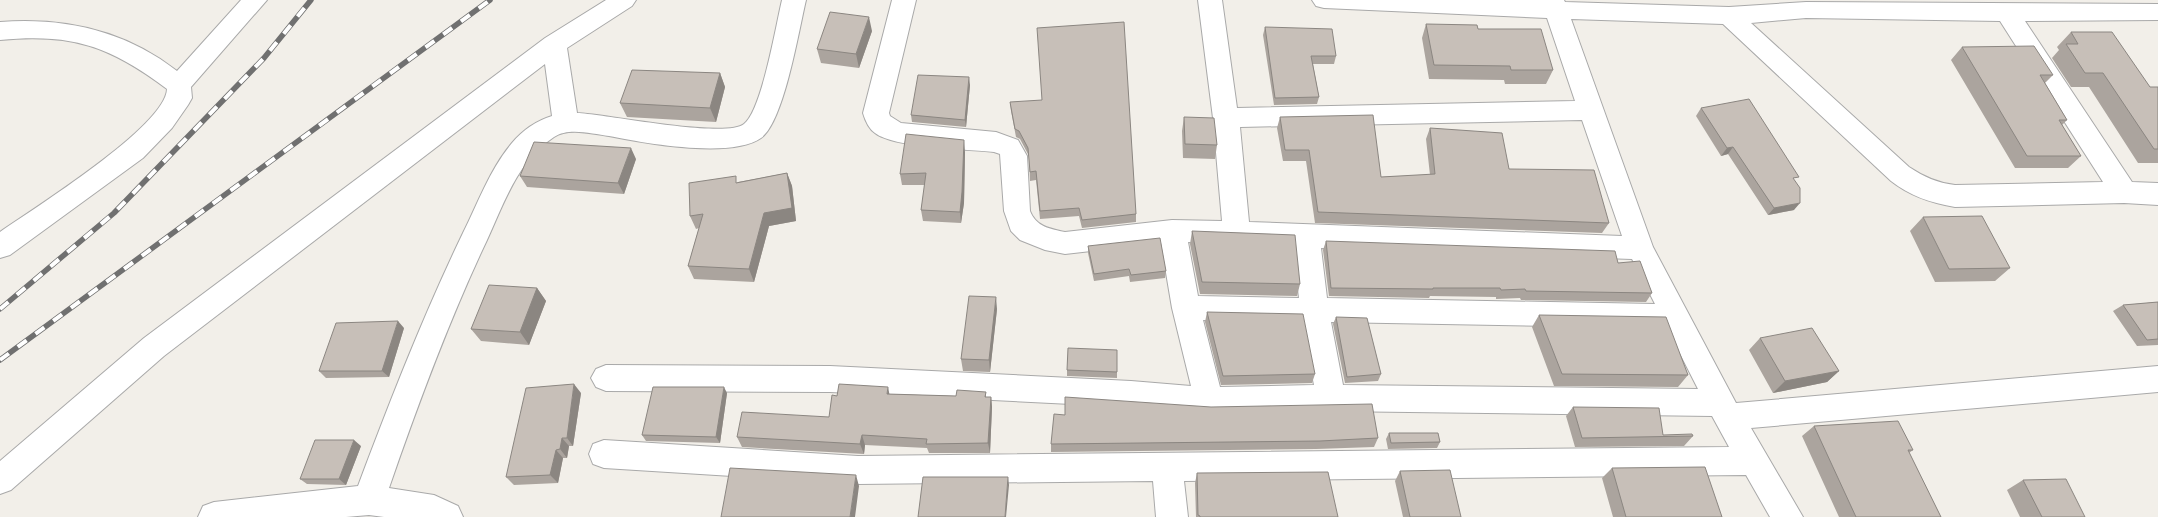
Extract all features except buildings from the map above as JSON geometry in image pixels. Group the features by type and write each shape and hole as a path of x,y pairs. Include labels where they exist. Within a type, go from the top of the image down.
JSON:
{"street":[{"path":"0,247 134,151 162,121 179,98 179,85 255,0"},
{"path":"0,480 154,347 554,44 624,0"},
{"path":"369,500 424,349 454,279 497,192 520,152 548,127 566,123 584,123 673,136 735,138 753,131 766,111 794,0"},
{"path":"904,0 876,113 881,125 889,130 901,133 996,142 1009,147 1014,156 1017,211 1021,223 1030,232 1045,239 1065,242 1172,231 1640,248"},
{"path":"1210,0 1226,118 1237,232"},
{"path":"1324,0 1554,5 1729,16 1804,5 2007,12 2068,6 2158,12"},
{"path":"1554,5 1640,248 1724,410 1752,461 1787,517"},
{"path":"2007,12 2124,192"},
{"path":"1729,16 1900,174 1916,186 1933,193 1956,196 2124,192 2158,194"},
{"path":"0,32 43,28 84,34 138,56 179,85"},
{"path":"554,44 566,123"},
{"path":"1226,118 1590,110"},
{"path":"1172,231 1186,308 1209,401"},
{"path":"1306,236 1314,310 1331,398"},
{"path":"1186,308 1676,316"},
{"path":"606,378 830,379 1131,394 1209,401 1331,398 1724,410 2158,379"},
{"path":"604,454 858,470 1167,468 1363,463 1752,461"},
{"path":"1167,468 1172,517"},
{"path":"214,517 369,500 434,510 447,517"}],"railway":[{"path":"0,309 114,213 264,58 311,0"},
{"path":"0,360 490,0"}]}
